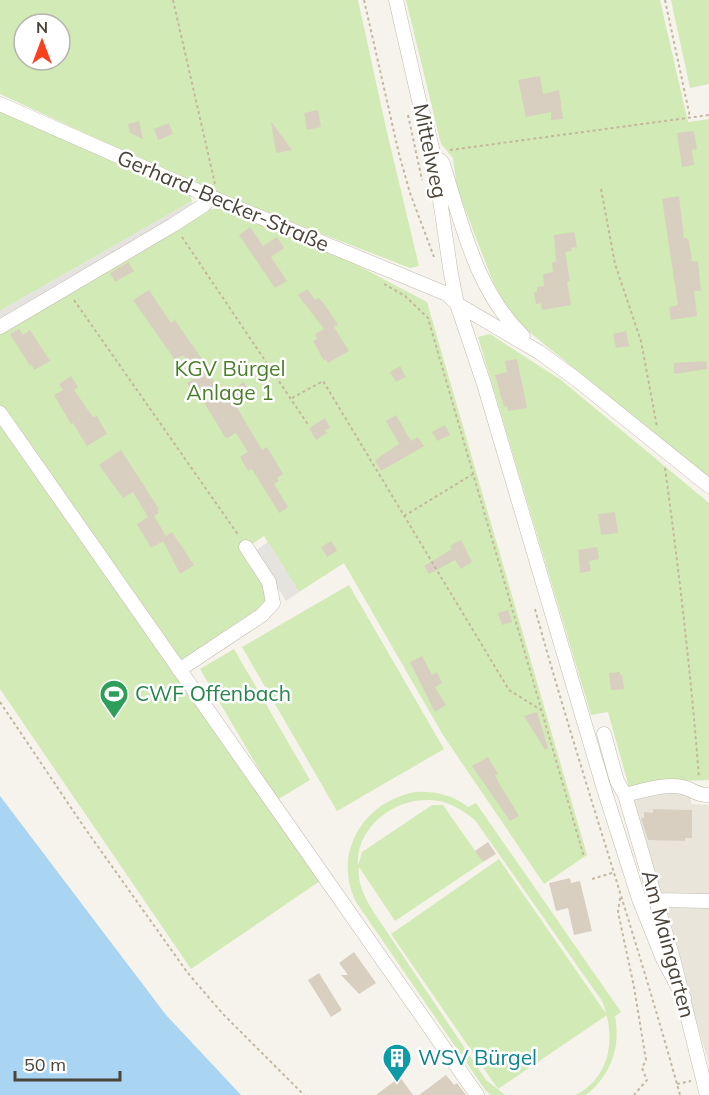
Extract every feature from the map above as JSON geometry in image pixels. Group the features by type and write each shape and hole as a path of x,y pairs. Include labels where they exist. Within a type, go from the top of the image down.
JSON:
{"street":[{"name":"Mittelweg","path":"396,0 433,152 457,304 488,396 604,789 639,899 663,959 684,998"},
{"name":"Gerhard-Becker-Straße","path":"0,104 211,197 447,294 457,304"},
{"path":"433,152 443,164 474,261 490,294 504,317 539,352"},
{"path":"0,327 173,225 204,205 211,197"},
{"path":"457,304 539,352 709,486"},
{"path":"0,413 477,1095"},
{"path":"179,670 262,615 273,603 270,582 246,547"},
{"name":"Am Maingarten","path":"604,734 657,900 684,998 707,1095"},
{"path":"625,795 678,786 696,794 709,795"},
{"path":"657,900 709,901"}],"path":[{"path":"173,0 217,191 211,197"},
{"path":"364,0 399,154 410,193 435,260"},
{"path":"665,0 690,117"},
{"path":"407,113 422,181"},
{"path":"433,152 709,115"},
{"path":"602,189 615,264 641,341 663,448 681,584 699,781"},
{"path":"173,225 309,426"},
{"path":"384,284 405,296 428,318 584,857"},
{"path":"65,288 246,547"},
{"path":"292,398 323,381 509,690 541,710"},
{"path":"404,516 473,474"},
{"path":"0,702 84,827 187,972 222,1013 304,1095"},
{"path":"592,879 613,873"},
{"path":"630,908 620,894 618,912 646,1060 642,1068 647,1080 634,1095"}],"shaded area":[{"path":"192,201 193,210 0,323 0,311"},
{"path":"268,542 299,592 286,601 255,551"},
{"path":"684,791 691,796 691,804 709,805 709,1064 631,799"}],"green space":[{"path":"0,0 358,0 419,266 410,268 204,188 0,94"},
{"path":"406,0 660,0 688,122 709,119 709,477 513,319 493,282 457,188 453,158 441,144"},
{"path":"671,0 709,0 709,84 690,88"},
{"path":"0,108 189,193 192,201 0,311"},
{"name":"KGV Bürgel Anlage 1","path":"227,207 336,254 427,302 587,855 544,884 443,735 344,563 299,592 264,536 242,551 263,585 268,607 187,661 177,659 0,405 0,333 207,210"},
{"path":"490,334 561,380 709,503 709,780 652,782 629,787 608,712 591,715 478,337"},
{"name":"CWF Offenbach","path":"0,423 320,881 191,969 0,689"},
{"path":"349,585 444,749 337,811 242,647"},
{"path":"234,649 310,780 277,800 200,669"},
{"path":"415,792 443,795 456,799 468,807 476,803 621,1012 615,1016 617,1039 612,1060 602,1079 586,1095 576,1095 597,1077 608,1054 609,1027 602,1001 475,820 448,803 429,800 403,804 390,810 370,828 363,839 358,866 362,852 432,805 443,805 483,862 395,921 359,867 359,878 371,908 486,1080 505,1095 491,1095 486,1091 356,902 350,884 348,866 350,848 357,832 367,818 380,807"},
{"path":"499,859 607,1015 498,1089 391,934"}],"water":[{"path":"0,796 166,1015 241,1095 0,1095"}],"building":[{"path":"540,76 543,94 559,90 563,119 551,120 551,112 526,117 518,80"},
{"path":"318,110 321,127 307,130 304,113"},
{"path":"139,121 143,139 130,133 128,124"},
{"path":"271,121 292,150 276,153"},
{"path":"169,123 173,134 158,140 154,129"},
{"path":"694,131 697,149 692,150 694,165 682,167 677,133"},
{"path":"679,196 684,238 689,241 692,261 698,262 701,291 694,291 697,316 671,320 669,307 678,305 662,199"},
{"path":"250,227 263,246 277,237 284,248 271,257 287,281 275,288 239,235"},
{"path":"574,232 577,247 565,252 571,305 542,310 541,303 536,304 534,292 537,292 537,287 544,286 543,274 553,272 552,262 556,262 554,235"},
{"path":"128,262 134,271 115,282 110,273"},
{"path":"307,289 315,300 318,298 321,300 338,324 334,327 349,351 328,363 326,359 324,361 313,341 317,339 315,334 324,329 298,295"},
{"path":"149,290 171,323 175,320 202,359 220,393 226,389 228,392 244,382 249,392 233,401 262,450 267,447 283,474 274,484 288,507 279,513 252,469 248,471 240,457 248,452 236,433 225,437 197,391 193,393 187,383 198,376 183,355 175,360 133,300"},
{"path":"19,329 23,335 30,330 50,361 34,370 32,365 30,366 10,334"},
{"path":"626,331 629,346 616,348 613,334"},
{"path":"517,359 527,408 508,411 507,406 504,407 495,375 507,372 505,361"},
{"path":"706,361 707,369 674,374 674,363"},
{"path":"400,366 406,377 396,382 390,372"},
{"path":"71,376 78,387 74,390 93,417 97,416 107,434 87,446 54,395 63,390 59,384"},
{"path":"396,415 411,441 418,437 424,446 381,471 375,460 399,444 386,421"},
{"path":"325,418 330,428 325,430 327,433 316,440 309,428"},
{"path":"445,425 450,435 437,441 432,432"},
{"path":"121,450 159,509 157,510 159,513 154,516 166,536 172,532 194,565 180,574 163,541 151,548 137,524 148,517 133,492 123,498 99,465"},
{"path":"615,512 618,533 601,535 598,514"},
{"path":"461,540 472,562 461,569 455,560 429,574 424,566 452,549 450,546"},
{"path":"331,541 337,551 327,557 321,547"},
{"path":"597,547 599,559 589,561 591,571 580,573 578,550"},
{"path":"508,610 512,622 502,625 498,613"},
{"path":"422,656 432,675 437,672 442,683 435,687 446,705 435,712 410,662"},
{"path":"620,672 624,689 611,690 609,673"},
{"path":"537,712 548,748 545,750 524,716"},
{"path":"488,757 498,774 495,775 499,783 519,816 510,821 472,766"},
{"path":"653,809 692,810 692,838 685,838 685,841 648,840 641,818 644,818 644,812 653,813"},
{"path":"488,842 496,854 483,862 475,851"},
{"path":"570,878 571,883 580,881 592,931 574,935 568,908 556,911 549,883"},
{"path":"354,952 376,983 359,994 341,975 348,975 339,963"},
{"path":"319,973 342,1010 331,1017 308,980"},
{"path":"446,1075 454,1085 457,1083 466,1095 419,1095"},
{"name":"WSV Bürgel","path":"400,1077 413,1095 376,1095"}],"place":[{"name":"CWF Offenbach","path":"114,720"},
{"name":"WSV Bürgel","path":"397,1084"}]}
